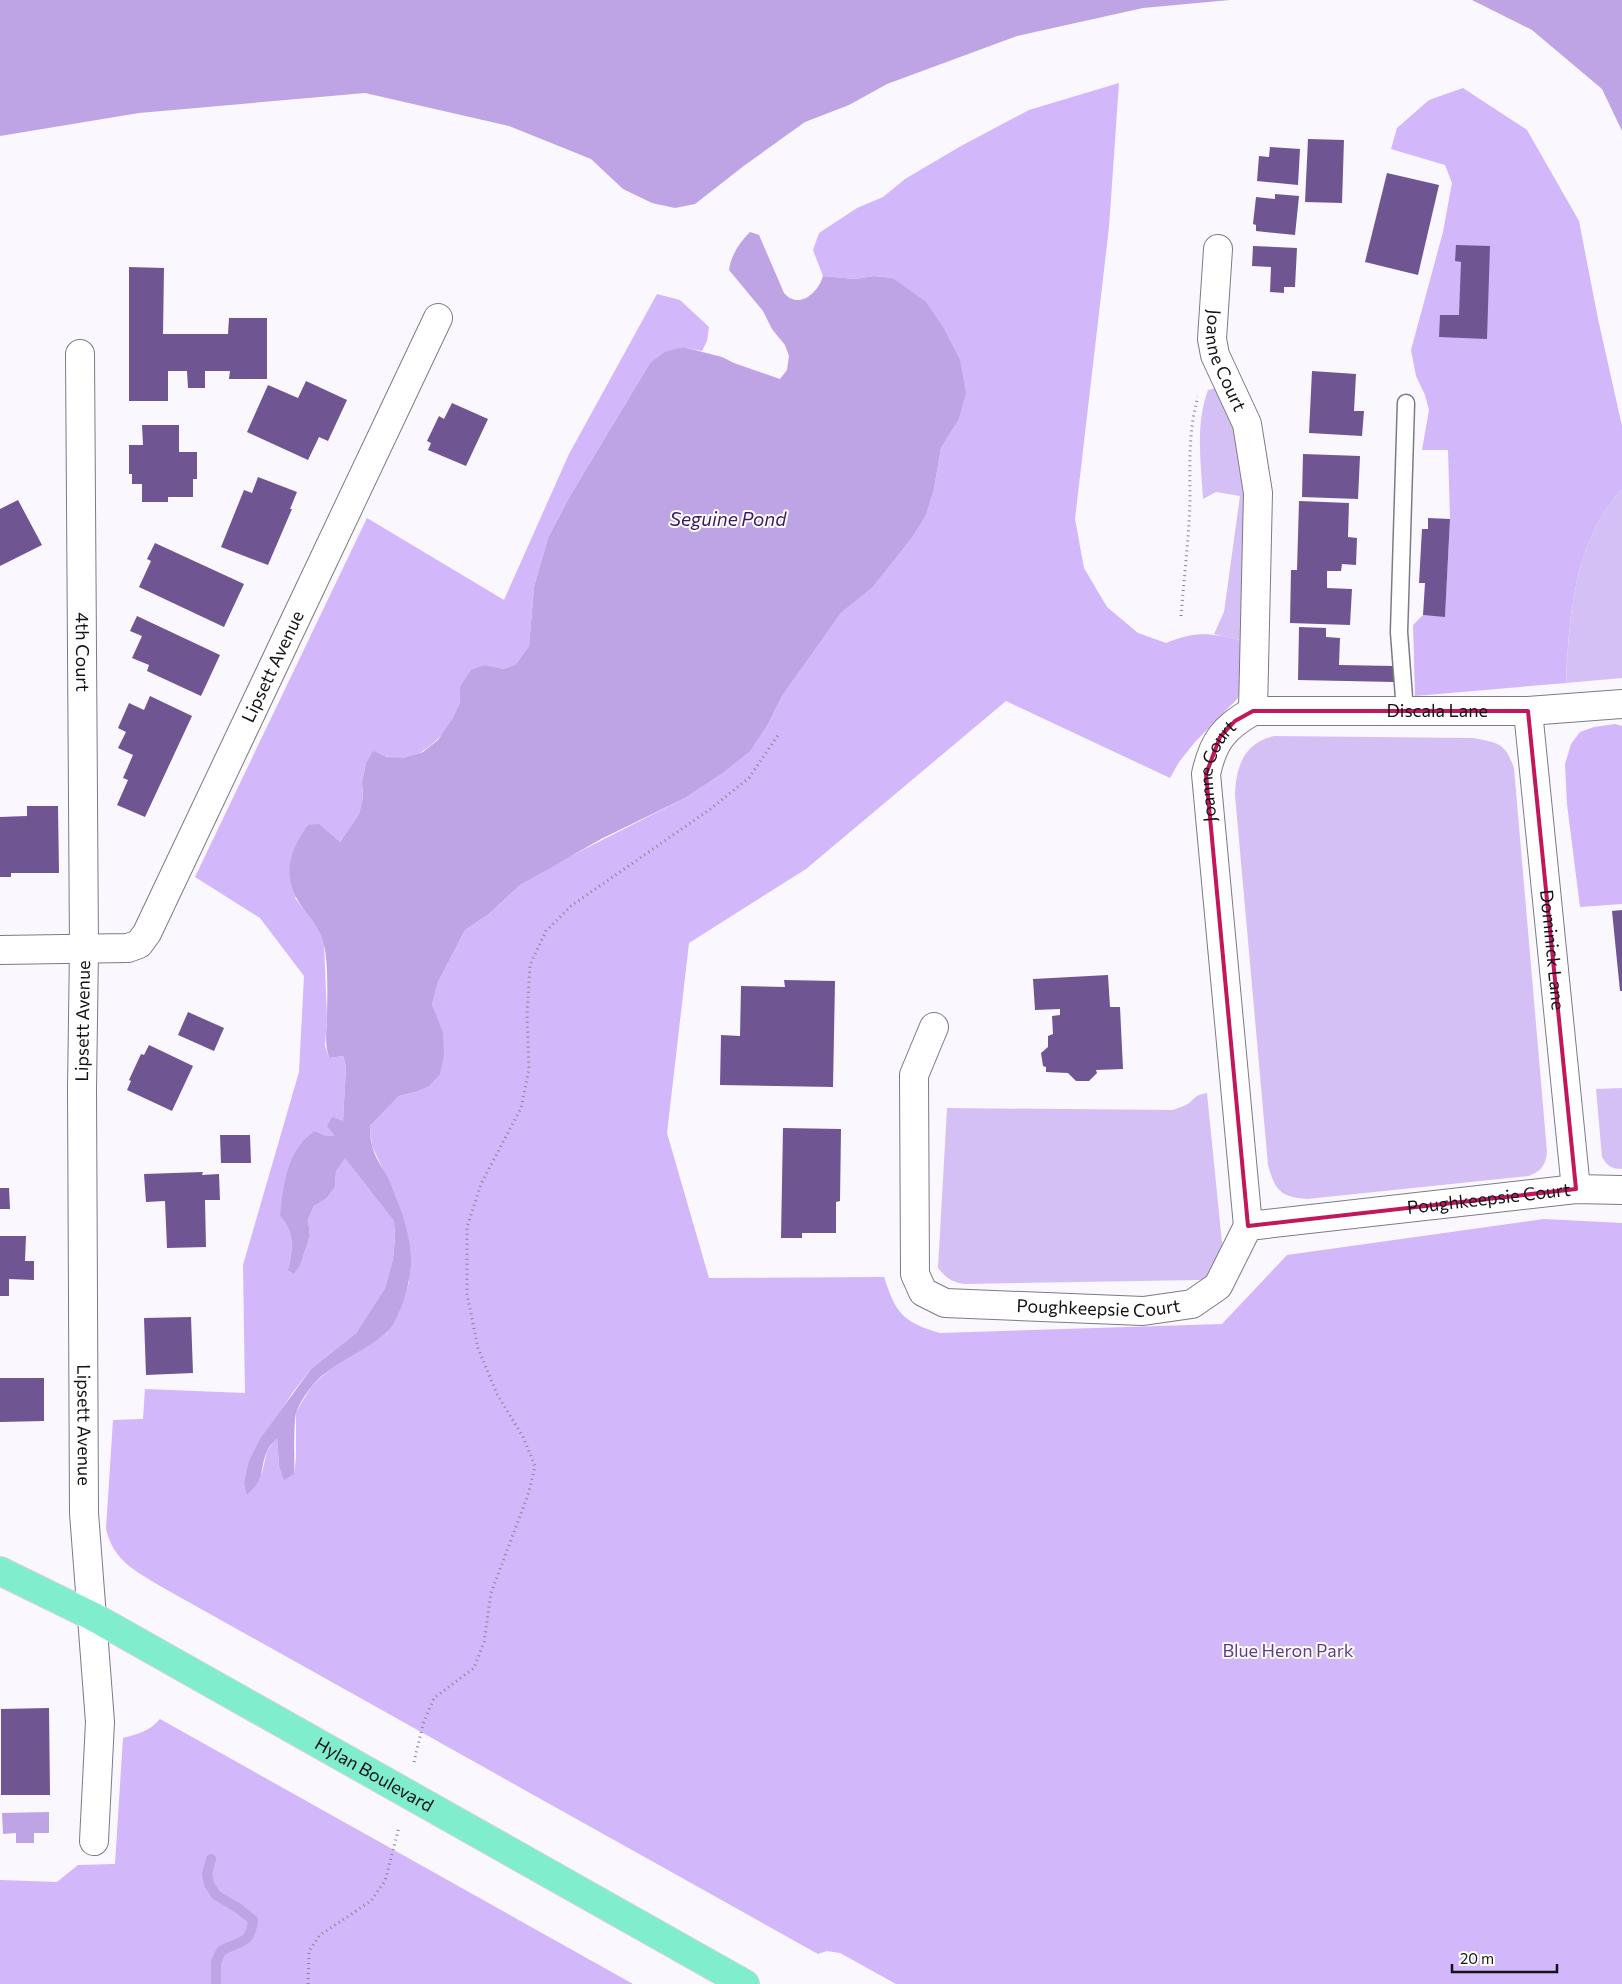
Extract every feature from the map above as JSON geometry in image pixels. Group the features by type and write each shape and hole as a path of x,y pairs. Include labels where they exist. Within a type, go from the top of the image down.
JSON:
{"main road":[{"name":"Hylan Boulevard","path":"0,1571 92,1616 745,1984"}],"street":[{"name":"Joanne Court","path":"1218,249 1212,339 1215,355 1247,424 1258,493 1253,712 1234,721 1220,737 1210,756 1206,774 1248,1226"},
{"name":"Lipsett Avenue","path":"94,1841 100,1722 84,1513 82,1108 84,949 128,948 139,944 147,933 438,318"},
{"name":"4th Court","path":"80,354 84,949"},
{"name":"Discala Lane","path":"1253,712 1528,711 1622,704"},
{"name":"Dominick Lane","path":"1528,711 1576,1189"},
{"path":"0,950 84,949"},
{"name":"Poughkeepsie Court","path":"934,1027 914,1076 915,1274 923,1292 945,1303 1143,1311 1192,1304 1218,1286 1248,1226 1576,1189 1622,1190"}],"lane":[{"path":"1404,711 1399,632 1406,403"}],"path":[{"path":"1181,616 1190,501 1189,448 1192,414 1200,387 1215,355"},
{"path":"308,1984 309,1951 320,1935 371,1901 385,1881 392,1861 422,1724 434,1698 474,1668 484,1642 492,1593 528,1495 534,1466 523,1436 497,1394 478,1348 467,1294 467,1228 481,1184 521,1108 529,1070 527,1014 530,964 546,931 571,906 709,810 749,778 778,735"}],"highlighted area":[{"path":"1253,711 1528,711 1576,1189 1248,1226 1206,774 1220,737 1235,721"}],"shaded area":[{"path":"1216,388 1244,448 1248,550 1240,640 1214,634 1224,612 1240,496 1216,492 1203,499 1200,458 1201,417 1208,390"},
{"path":"1622,489 1622,678 1566,683 1569,632 1577,580 1593,532 1606,510"},
{"path":"1274,736 1473,738 1500,745 1511,759 1514,768 1547,1152 1544,1164 1537,1172 1529,1176 1307,1199 1285,1194 1276,1186 1268,1165 1235,795 1237,775 1244,757 1255,744"},
{"path":"1622,1088 1622,1169 1610,1166 1602,1157 1596,1089"},
{"path":"1207,1093 1223,1253 1212,1277 1200,1280 964,1284 949,1279 938,1268 947,1108 1173,1110 1186,1105 1199,1095"}],"green space":[{"name":"Blue Heron Park","path":"1119,83 1109,227 1075,519 1084,568 1107,607 1138,633 1166,643 1186,636 1203,634 1240,640 1241,686 1238,698 1195,742 1179,762 1170,778 1006,701 806,869 689,943 667,1133 709,1278 884,1277 897,1308 903,1315 917,1325 940,1333 1222,1324 1287,1255 1544,1219 1622,1223 1622,1984 896,1984 840,1953 827,1951 818,1954 160,1586 126,1564 114,1549 106,1529 113,1420 143,1419 145,1389 245,1393 243,1265 299,1072 304,976 260,918 195,877 367,518 504,600 569,454 657,294 680,300 709,327 707,341 702,351 682,347 650,363 570,496 548,538 534,587 529,646 516,664 504,669 485,665 460,687 460,702 452,720 439,738 422,752 413,756 396,758 373,752 366,763 362,782 363,797 359,814 340,842 332,836 295,898 318,928 324,942 327,1019 325,1046 329,1058 343,1056 346,1066 343,1121 336,1136 326,1136 315,1131 285,1187 280,1216 288,1228 292,1242 288,1270 301,1263 310,1236 308,1219 314,1206 326,1199 335,1187 336,1171 345,1157 394,1221 395,1239 393,1259 385,1288 356,1333 311,1369 293,1392 278,1415 244,1483 246,1495 262,1473 267,1451 277,1437 279,1465 294,1474 296,1412 311,1387 334,1365 387,1333 399,1313 409,1282 406,1230 396,1197 372,1146 370,1126 399,1096 415,1092 436,1018 432,1005 438,982 465,930 489,914 520,885 559,862 685,798 720,775 769,722 782,696 841,613 873,587 911,539 934,489 941,448 958,421 926,303 893,278 874,276 855,279 823,276 813,250 819,233 857,208 883,197 905,179 961,146 1029,110"},
{"path":"1463,88 1527,130 1579,221 1598,319 1622,426 1622,489 1606,510 1593,532 1577,580 1569,632 1566,683 1415,696 1413,625 1423,615 1445,616 1450,519 1448,450 1422,450 1429,410 1425,395 1416,376 1411,350 1443,232 1452,183 1445,165 1391,149 1397,128 1429,100"},
{"path":"1615,724 1622,726 1622,904 1580,907 1567,804 1565,764 1571,744 1580,732 1594,727"},
{"path":"160,1719 633,1984 0,1984 0,1880 57,1882 78,1865 115,1864 123,1738 148,1729"}],"water":[{"path":"0,0 1230,0 1143,8 1017,36 887,84 849,105 805,122 695,204 675,208 652,203 623,189 591,159 509,126 365,93 139,113 0,136"},
{"path":"1472,0 1622,0 1622,131 1602,89 1532,30"},
{"name":"Seguine Pond","path":"750,232 759,235 784,293 790,298 802,300 807,297 817,288 823,276 855,279 874,276 893,278 926,302 943,327 960,360 966,393 958,421 941,448 934,489 925,516 911,539 873,587 841,613 782,696 769,722 750,751 720,775 685,798 601,839 520,885 489,914 465,930 438,982 432,1005 443,1033 444,1055 440,1074 429,1086 399,1096 370,1126 373,1149 395,1195 409,1239 411,1268 404,1300 396,1320 385,1334 325,1373 305,1395 296,1414 294,1474 284,1480 279,1465 277,1438 267,1451 257,1484 246,1495 244,1483 249,1461 260,1439 311,1369 356,1333 385,1288 393,1259 395,1239 394,1221 345,1158 336,1171 335,1187 326,1199 314,1206 308,1219 310,1236 301,1263 294,1274 288,1270 292,1242 288,1228 280,1216 288,1169 298,1147 315,1131 326,1136 335,1136 327,1126 332,1117 343,1121 346,1066 343,1056 329,1058 326,1040 327,980 325,949 320,933 300,904 292,888 289,871 291,857 308,825 319,824 340,842 359,814 363,797 362,782 366,763 373,751 387,757 404,758 423,752 438,740 453,718 460,703 460,687 471,670 485,665 504,669 516,664 529,646 534,587 548,538 570,496 650,363 665,352 683,347 722,357 780,379 787,370 789,356 785,345 772,329 763,311 729,270 736,249"},
{"path":"49,1812 49,1833 34,1833 34,1843 16,1843 16,1833 3,1834 2,1813"}],"building":[{"path":"1308,139 1344,140 1342,203 1305,202"},
{"path":"1270,147 1300,149 1298,185 1257,181 1259,156 1269,157"},
{"path":"1387,173 1439,185 1418,275 1365,262"},
{"path":"1275,194 1299,196 1295,235 1256,231 1256,225 1253,224 1256,197 1275,199"},
{"path":"1456,245 1490,246 1487,339 1439,337 1440,315 1459,315 1461,262 1455,261"},
{"path":"1253,246 1297,248 1295,287 1284,287 1284,293 1270,292 1271,267 1252,266"},
{"path":"129,267 164,268 163,334 228,334 229,318 267,318 267,379 229,379 230,371 205,371 205,388 188,388 187,371 168,371 168,401 129,401"},
{"path":"1312,371 1356,374 1354,411 1364,411 1362,436 1309,433"},
{"path":"306,381 347,400 328,441 319,437 308,460 247,432 268,385 298,398"},
{"path":"452,403 488,419 466,466 428,450 431,443 427,441 439,416 444,419"},
{"path":"142,425 179,425 179,452 197,452 197,479 193,479 193,497 168,497 168,502 142,502 142,484 132,484 132,474 129,474 129,445 143,445"},
{"path":"1303,454 1360,456 1358,499 1302,497"},
{"path":"258,477 297,492 290,509 292,509 268,565 221,547 244,490 252,493"},
{"path":"18,500 42,545 0,566 0,509"},
{"path":"1299,501 1349,503 1348,537 1357,538 1356,565 1342,564 1341,571 1327,571 1327,588 1352,589 1350,625 1290,623 1291,570 1297,570"},
{"path":"1428,518 1450,519 1445,617 1423,615 1425,583 1419,583 1422,529 1428,529"},
{"path":"155,543 244,584 224,627 139,587 151,561 147,559"},
{"path":"137,616 220,655 201,696 147,671 149,665 132,658 142,636 130,631"},
{"path":"1299,627 1326,628 1326,637 1340,638 1339,665 1394,666 1394,682 1298,680"},
{"path":"150,696 192,716 145,817 117,805 128,780 123,778 133,755 118,748 126,732 118,728 129,703 144,710"},
{"path":"27,806 58,806 59,873 11,873 11,877 0,877 0,817 27,816"},
{"path":"1622,910 1622,991 1620,991 1612,911"},
{"path":"1108,975 1110,1007 1120,1007 1123,1069 1096,1070 1097,1073 1089,1081 1076,1081 1068,1073 1046,1072 1041,1053 1048,1047 1048,1036 1053,1034 1052,1016 1060,1015 1060,1009 1035,1010 1033,979"},
{"path":"784,980 835,981 833,1087 720,1085 721,1035 740,1036 741,986 785,987"},
{"path":"188,1012 224,1028 214,1051 178,1035"},
{"path":"149,1045 193,1066 172,1111 127,1090 131,1081 129,1080 141,1054 144,1055"},
{"path":"783,1128 841,1129 840,1201 836,1202 836,1233 802,1233 802,1238 781,1238"},
{"path":"220,1135 250,1135 251,1163 221,1163"},
{"path":"203,1172 202,1175 219,1174 220,1200 205,1200 206,1247 167,1248 165,1201 146,1202 144,1174"},
{"path":"0,1188 9,1188 10,1209 0,1209"},
{"path":"0,1236 26,1236 25,1261 34,1261 34,1280 9,1279 9,1296 0,1296"},
{"path":"191,1317 193,1373 146,1375 144,1318"},
{"path":"0,1378 44,1378 44,1421 0,1422"},
{"path":"49,1708 50,1795 1,1795 1,1709"}],"waterway":[{"path":"211,1859 207,1874 209,1884 216,1895 238,1908 253,1920 252,1928 247,1938 221,1951 216,1962 216,1984"}]}
